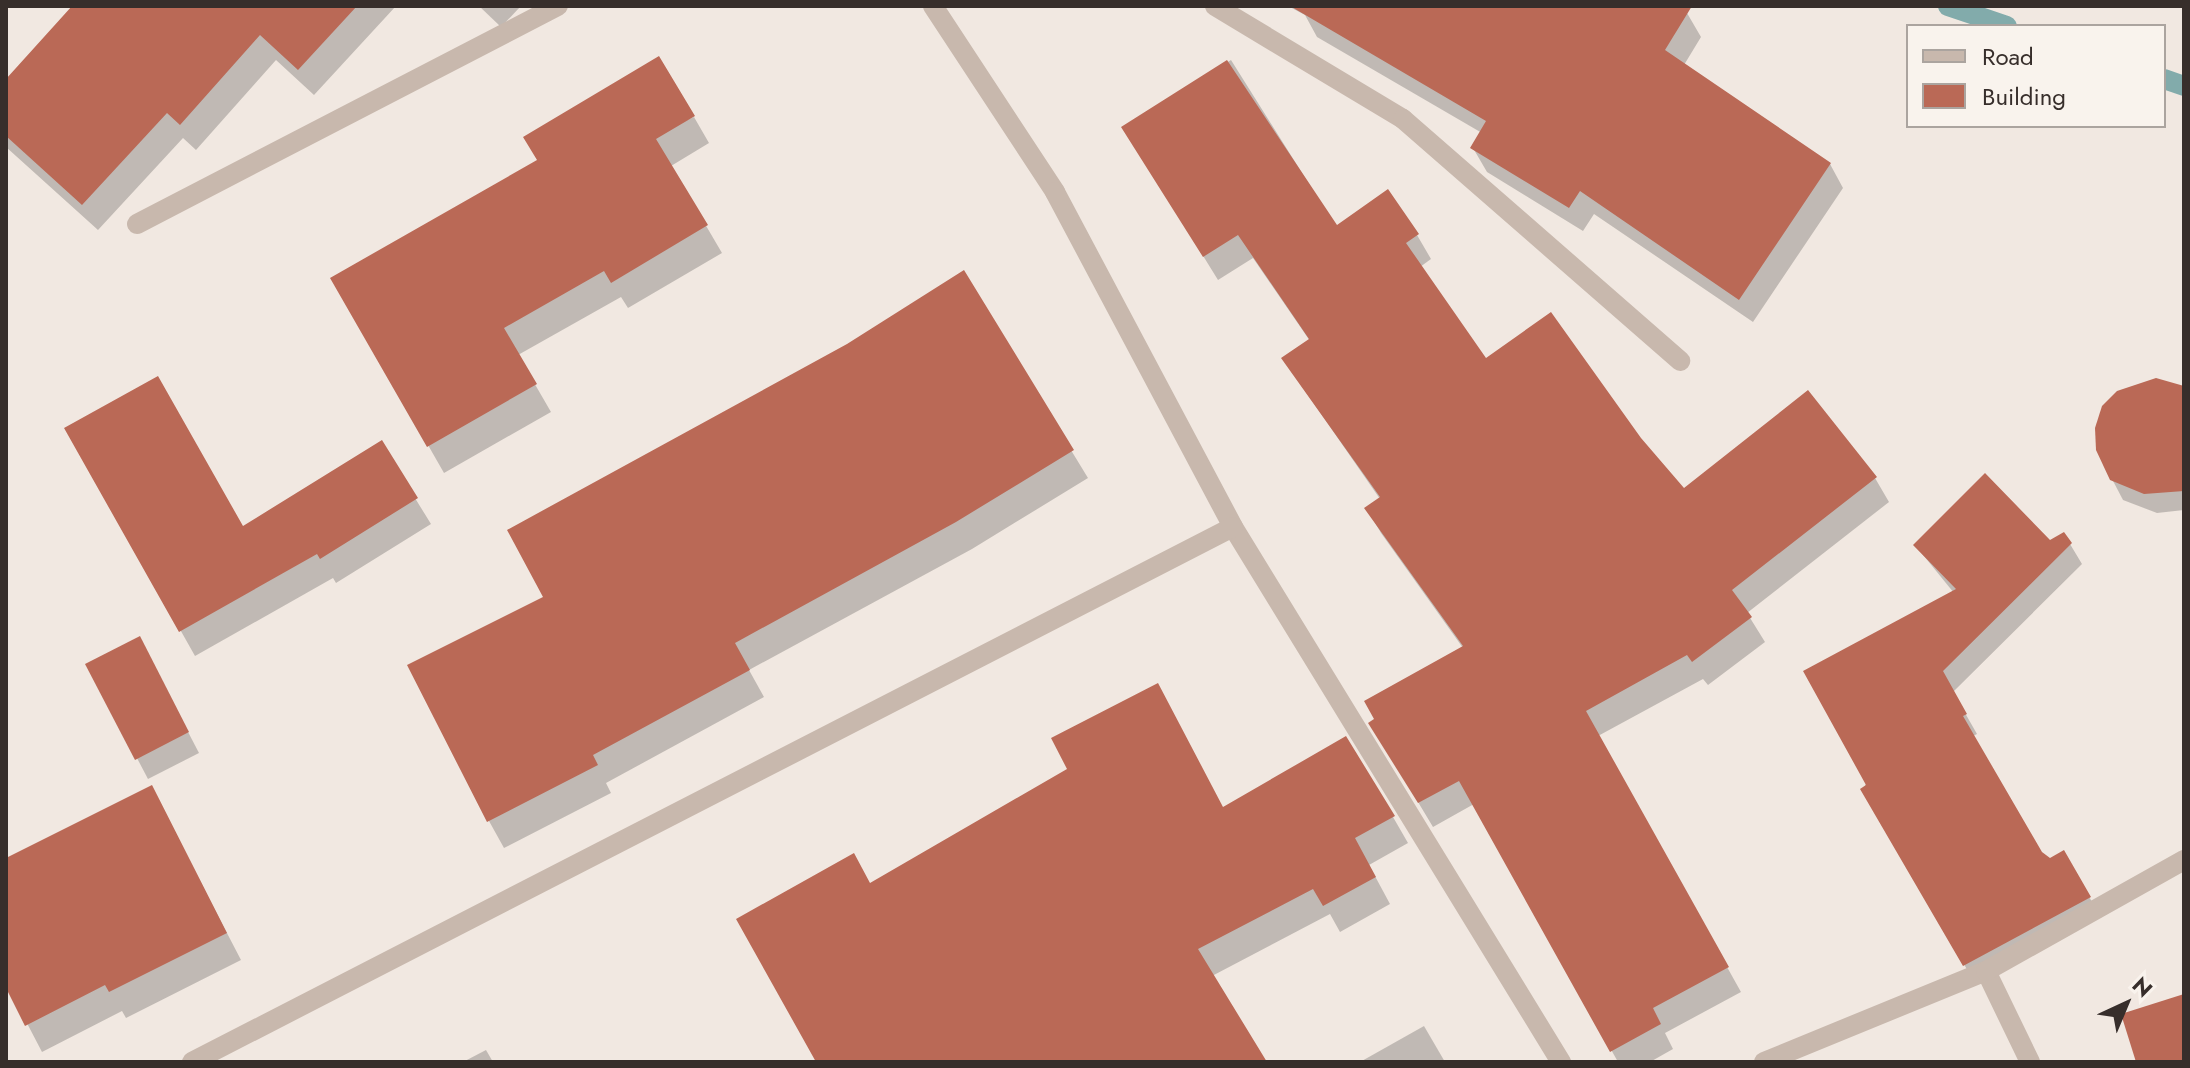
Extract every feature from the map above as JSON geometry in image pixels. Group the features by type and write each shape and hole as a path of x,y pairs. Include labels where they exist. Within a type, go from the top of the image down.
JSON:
{"street":[{"path":"137,224 558,6"},
{"path":"933,6 1055,192 1233,527 1561,1062"},
{"path":"1215,6 1403,119 1680,361"},
{"path":"192,1062 1233,527"},
{"path":"1764,1062 1986,971 2184,860"},
{"path":"1986,971 2030,1062"}],"building":[{"path":"72,6 357,6 298,70 260,35 180,125 167,113 82,205 6,136 6,79"},
{"path":"1290,6 1692,6 1665,50 1831,163 1739,300 1580,191 1569,208 1470,148 1486,121"},
{"path":"659,56 695,116 656,139 708,225 611,283 604,271 504,328 537,384 427,447 330,278 537,160 523,137"},
{"path":"1227,60 1337,225 1388,189 1419,234 1406,243 1486,358 1551,312 1641,438 1684,488 1808,390 1877,477 1732,590 1752,617 1692,662 1687,655 1586,711 1729,967 1653,1008 1661,1024 1610,1052 1459,781 1418,803 1368,723 1374,719 1364,701 1463,646 1364,508 1380,497 1281,358 1309,339 1238,235 1203,257 1121,127"},
{"path":"964,270 1074,450 956,522 735,643 750,670 593,755 598,765 487,822 407,665 543,597 507,530 847,344"},
{"path":"158,376 243,526 382,440 418,498 320,559 317,554 179,632 64,428"},
{"path":"2156,378 2184,386 2184,491 2144,494 2110,480 2096,450 2095,428 2102,406 2117,391"},
{"path":"1985,473 2050,540 2064,532 2072,543 1943,671 1967,714 1963,716 2042,852 2050,858 2064,850 2091,897 1963,966 1860,789 1866,785 1803,671 1956,589 1913,545"},
{"path":"140,636 189,732 135,760 85,664"},
{"path":"1158,683 1223,807 1346,736 1395,816 1355,838 1376,877 1323,906 1313,889 1198,949 1267,1062 816,1062 736,919 854,853 870,883 1067,769 1051,738"},
{"path":"152,785 227,933 109,992 105,985 25,1026 6,988 6,858"},
{"path":"2184,994 2184,1062 2136,1062 2121,1014"}],"waterway":[{"path":"1948,6 2001,24"},
{"path":"2166,80 2184,86"}]}
